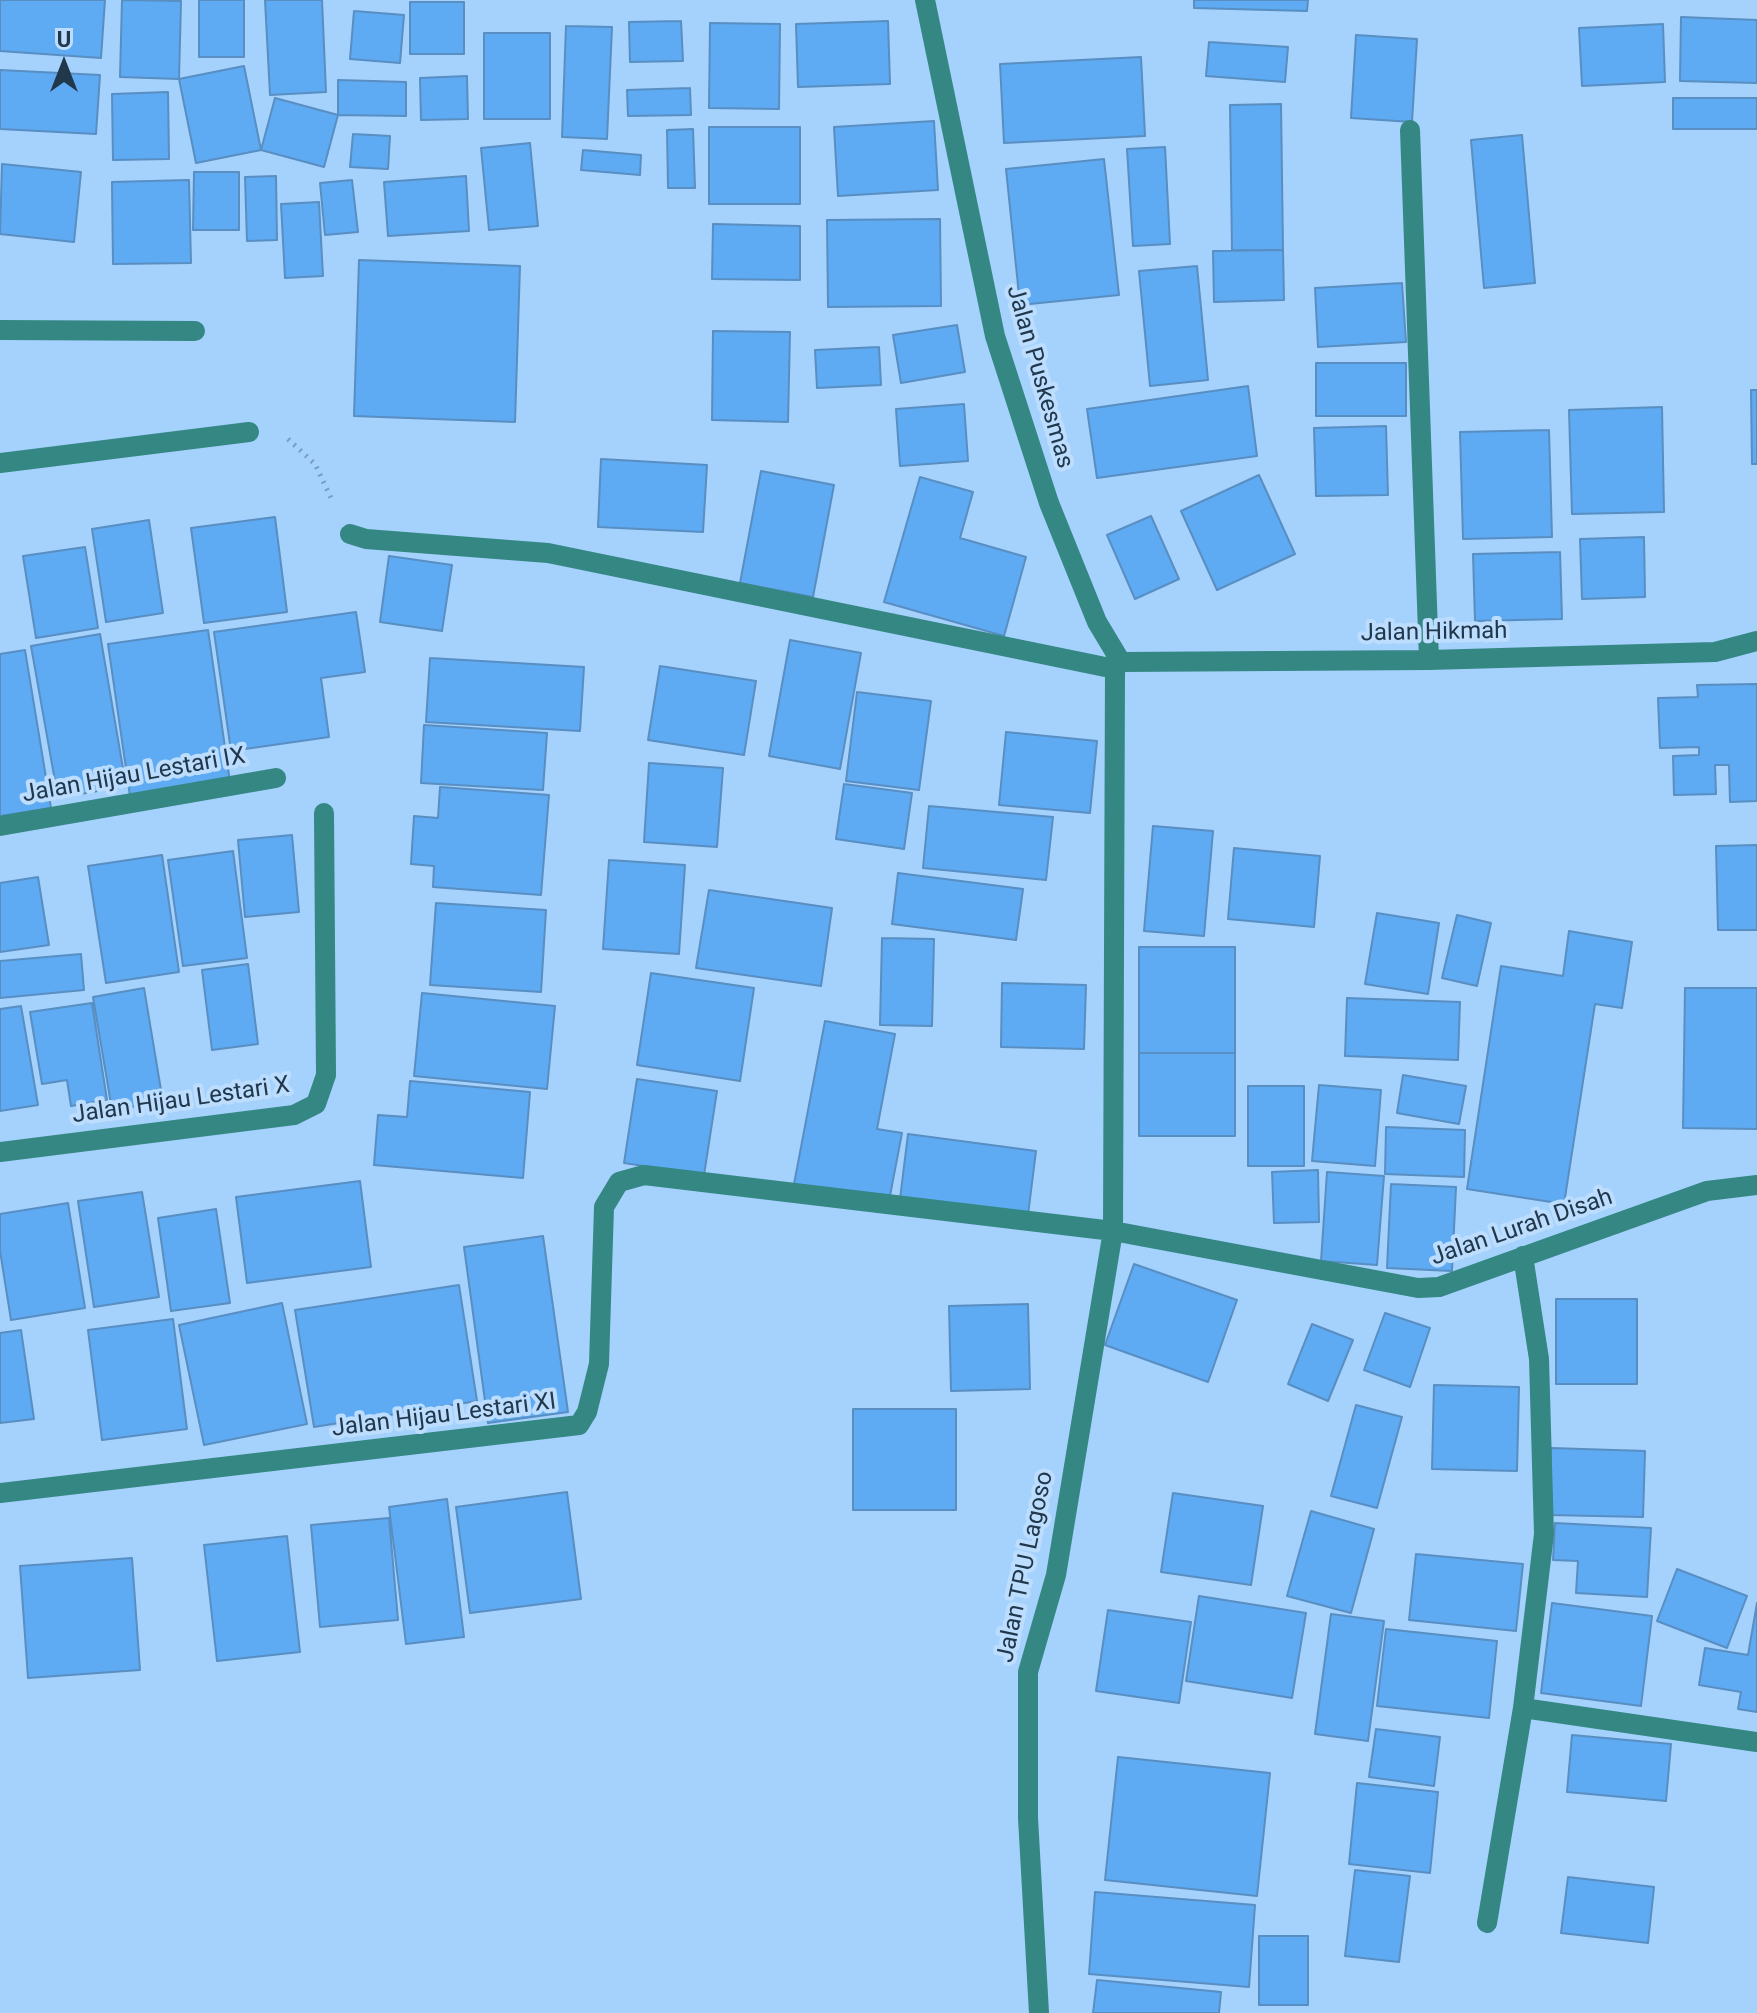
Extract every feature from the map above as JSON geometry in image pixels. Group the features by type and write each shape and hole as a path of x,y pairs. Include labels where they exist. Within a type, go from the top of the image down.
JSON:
{"street":[{"name":"Jalan Puskesmas","path":"925,0 995,336 1049,503 1097,622 1118,665"},
{"path":"1410,130 1429,660"},
{"path":"0,330 195,331"},
{"path":"0,463 249,432"},
{"name":"Jalan Hikmah","path":"350,534 366,539 548,553 1118,665 1715,652 1757,641"},
{"name":"Jalan TPU Lagoso","path":"1039,2013 1028,1818 1028,1672 1056,1575 1113,1231 1118,665"},
{"name":"Jalan Hijau Lestari IX","path":"0,826 276,778"},
{"name":"Jalan Hijau Lestari X","path":"0,1152 294,1115 316,1104 326,1075 324,813"},
{"name":"Jalan Hijau Lestari XI","path":"0,1493 579,1425 587,1412 599,1364 604,1207 612,1189 628,1178 644,1175 1113,1231"},
{"name":"Jalan Lurah Disah","path":"1113,1231 1418,1288 1439,1287 1707,1191 1757,1185"},
{"path":"1487,1923 1523,1708 1544,1534 1539,1359 1523,1256"},
{"path":"1523,1708 1757,1742"}],"path":[{"path":"249,432 269,430 287,438 315,464 350,534"}],"building":[{"path":"0,0 105,0 101,58 0,51"},
{"path":"122,0 181,1 179,79 120,77"},
{"path":"199,0 244,0 244,57 199,57"},
{"path":"265,0 322,0 326,92 270,95"},
{"path":"1194,0 1308,0 1307,11 1194,8"},
{"path":"410,2 464,2 464,54 410,54"},
{"path":"354,11 404,15 400,63 350,59"},
{"path":"1681,17 1757,20 1757,83 1680,81"},
{"path":"681,21 683,61 630,62 629,22"},
{"path":"888,21 890,84 798,87 796,24"},
{"path":"710,23 780,24 779,109 709,108"},
{"path":"1663,24 1665,82 1582,86 1579,28"},
{"path":"566,26 612,27 607,139 562,137"},
{"path":"484,33 550,33 550,119 484,119"},
{"path":"1356,35 1417,39 1412,122 1351,118"},
{"path":"1209,42 1288,47 1285,82 1206,76"},
{"path":"1141,57 1145,136 1004,143 1000,64"},
{"path":"244,66 261,150 196,163 179,79"},
{"path":"0,70 100,75 96,134 0,129"},
{"path":"467,76 468,119 421,120 420,78"},
{"path":"338,80 406,82 406,116 338,115"},
{"path":"690,88 691,115 628,116 627,90"},
{"path":"168,92 169,159 113,160 112,94"},
{"path":"275,98 338,115 324,167 261,150"},
{"path":"1673,98 1757,98 1757,129 1673,129"},
{"path":"1281,104 1283,250 1232,250 1230,105"},
{"path":"934,121 938,190 838,196 834,127"},
{"path":"709,127 800,127 800,204 709,204"},
{"path":"693,129 695,188 668,188 667,130"},
{"path":"353,134 390,136 388,169 350,167"},
{"path":"1522,135 1535,283 1484,288 1471,140"},
{"path":"530,143 538,226 489,230 481,148"},
{"path":"1165,147 1170,244 1133,246 1127,149"},
{"path":"583,150 641,155 640,175 581,170"},
{"path":"1104,159 1119,295 1020,305 1006,169"},
{"path":"2,164 81,172 74,242 0,234"},
{"path":"194,172 239,172 239,230 193,230"},
{"path":"276,176 277,240 247,241 245,177"},
{"path":"466,176 469,231 388,236 384,182"},
{"path":"189,180 191,263 113,264 112,182"},
{"path":"352,180 358,232 325,235 320,183"},
{"path":"319,202 323,276 285,278 281,204"},
{"path":"940,219 941,306 828,307 827,220"},
{"path":"713,224 800,226 800,280 712,279"},
{"path":"1283,250 1284,300 1214,302 1213,251"},
{"path":"359,260 520,266 515,422 354,416"},
{"path":"1197,266 1208,380 1150,386 1139,271"},
{"path":"1402,283 1406,342 1318,347 1315,288"},
{"path":"957,325 965,372 901,383 893,335"},
{"path":"713,331 790,332 788,422 712,420"},
{"path":"879,347 881,385 817,388 815,350"},
{"path":"1316,363 1406,363 1406,416 1316,416"},
{"path":"1248,386 1257,456 1097,478 1087,409"},
{"path":"1751,390 1757,390 1757,464 1752,464"},
{"path":"964,404 968,461 900,466 896,409"},
{"path":"1662,407 1664,512 1572,514 1569,410"},
{"path":"1386,426 1388,495 1316,496 1314,428"},
{"path":"1549,430 1552,537 1463,539 1460,432"},
{"path":"601,459 707,465 703,532 598,527"},
{"path":"761,471 834,485 813,597 740,583"},
{"path":"1259,475 1295,554 1217,590 1181,511"},
{"path":"920,477 973,492 960,538 1026,557 1004,636 884,602"},
{"path":"1151,516 1179,579 1135,599 1107,535"},
{"path":"275,517 287,612 204,623 191,528"},
{"path":"149,520 163,613 106,622 92,529"},
{"path":"1644,537 1645,597 1582,599 1580,539"},
{"path":"85,547 98,628 36,638 23,556"},
{"path":"1560,552 1562,619 1475,621 1473,554"},
{"path":"389,556 452,565 442,631 380,622"},
{"path":"356,612 365,672 321,678 329,737 231,751 214,632"},
{"path":"208,630 230,782 130,796 108,644"},
{"path":"100,634 126,786 58,798 31,646"},
{"path":"790,640 861,653 840,769 769,756"},
{"path":"25,650 51,808 0,816 0,654"},
{"path":"430,658 584,667 580,731 426,722"},
{"path":"660,666 756,681 744,755 648,740"},
{"path":"1757,684 1757,801 1730,802 1729,765 1715,765 1716,794 1674,795 1673,756 1699,755 1699,747 1660,748 1658,698 1698,697 1697,685"},
{"path":"857,692 931,701 919,790 846,781"},
{"path":"424,725 547,733 543,790 421,783"},
{"path":"1006,732 1097,741 1090,813 999,805"},
{"path":"649,763 723,768 717,847 644,842"},
{"path":"844,784 912,793 904,849 836,839"},
{"path":"440,787 549,795 541,895 433,887 434,866 411,864 414,816 438,818"},
{"path":"929,806 1053,817 1046,880 923,868"},
{"path":"1153,826 1213,831 1204,936 1144,931"},
{"path":"292,835 299,912 245,917 238,840"},
{"path":"1757,845 1757,930 1718,930 1716,846"},
{"path":"1234,848 1320,856 1314,927 1228,919"},
{"path":"233,851 247,958 183,966 168,860"},
{"path":"162,855 179,972 106,983 88,866"},
{"path":"609,860 685,865 679,954 603,949"},
{"path":"898,873 1023,889 1016,940 892,924"},
{"path":"38,877 49,945 0,952 0,883"},
{"path":"709,890 832,908 821,986 696,968"},
{"path":"436,903 546,910 541,992 430,985"},
{"path":"1377,913 1439,923 1428,994 1365,984"},
{"path":"1457,915 1491,923 1477,986 1442,978"},
{"path":"1569,931 1632,942 1622,1008 1595,1004 1564,1204 1467,1189 1501,966 1563,976"},
{"path":"882,938 934,939 932,1026 880,1025"},
{"path":"1139,947 1235,947 1235,1053 1139,1053"},
{"path":"81,954 84,990 0,998 0,961"},
{"path":"248,964 258,1044 212,1050 202,970"},
{"path":"651,973 754,988 740,1081 637,1065"},
{"path":"1002,983 1086,985 1084,1049 1001,1047"},
{"path":"144,988 163,1102 112,1110 93,997"},
{"path":"1685,988 1757,988 1757,1129 1683,1128"},
{"path":"422,993 555,1006 547,1089 414,1076"},
{"path":"1347,998 1460,1002 1458,1060 1345,1056"},
{"path":"92,1003 107,1100 71,1106 67,1080 42,1084 30,1012"},
{"path":"21,1006 38,1105 0,1111 0,1009"},
{"path":"825,1021 895,1034 877,1129 902,1133 889,1201 794,1184"},
{"path":"1139,1053 1235,1053 1235,1136 1139,1136"},
{"path":"1403,1075 1466,1086 1459,1124 1397,1113"},
{"path":"637,1079 717,1091 704,1175 624,1163"},
{"path":"410,1081 530,1092 523,1178 374,1165 378,1115 407,1117"},
{"path":"1319,1085 1381,1090 1375,1166 1312,1161"},
{"path":"1248,1086 1304,1086 1304,1166 1248,1166"},
{"path":"1386,1127 1465,1130 1464,1177 1385,1174"},
{"path":"908,1134 1036,1151 1028,1215 900,1199"},
{"path":"1318,1170 1319,1222 1274,1223 1272,1172"},
{"path":"1327,1172 1384,1176 1377,1265 1321,1261"},
{"path":"360,1181 371,1267 247,1283 236,1197"},
{"path":"1391,1184 1456,1187 1452,1271 1387,1268"},
{"path":"142,1192 159,1297 94,1307 78,1201"},
{"path":"68,1203 85,1308 11,1320 0,1251 0,1214"},
{"path":"216,1209 230,1303 171,1311 158,1218"},
{"path":"543,1236 568,1412 488,1423 464,1247"},
{"path":"1134,1264 1237,1300 1208,1382 1105,1345"},
{"path":"459,1285 477,1401 314,1427 295,1310"},
{"path":"1556,1299 1637,1299 1637,1384 1556,1384"},
{"path":"282,1303 307,1424 204,1445 179,1325"},
{"path":"1028,1304 1030,1389 951,1391 949,1306"},
{"path":"1385,1313 1430,1328 1410,1387 1364,1370"},
{"path":"173,1319 187,1429 102,1440 88,1330"},
{"path":"1312,1324 1353,1340 1328,1401 1288,1384"},
{"path":"21,1330 34,1419 0,1423 0,1333"},
{"path":"1434,1385 1519,1387 1517,1471 1432,1469"},
{"path":"1356,1405 1402,1417 1377,1508 1331,1496"},
{"path":"853,1409 956,1409 956,1510 853,1510"},
{"path":"1551,1448 1645,1451 1643,1517 1549,1515"},
{"path":"567,1492 581,1599 470,1613 456,1507"},
{"path":"1173,1493 1263,1506 1251,1585 1161,1572"},
{"path":"447,1499 464,1637 406,1644 389,1507"},
{"path":"1311,1511 1374,1529 1351,1613 1287,1596"},
{"path":"389,1518 398,1620 320,1627 311,1525"},
{"path":"1555,1523 1651,1528 1647,1597 1576,1593 1578,1561 1553,1560"},
{"path":"287,1536 300,1652 217,1661 204,1545"},
{"path":"1416,1554 1523,1564 1516,1631 1409,1620"},
{"path":"132,1558 140,1670 28,1678 20,1566"},
{"path":"1677,1569 1747,1596 1727,1648 1657,1621"},
{"path":"1199,1596 1306,1613 1292,1698 1186,1681"},
{"path":"1552,1603 1652,1616 1641,1706 1541,1693"},
{"path":"1757,1603 1757,1712 1738,1709 1741,1692 1699,1685 1705,1648 1748,1655"},
{"path":"1108,1610 1191,1622 1179,1703 1096,1691"},
{"path":"1331,1614 1384,1621 1368,1741 1315,1734"},
{"path":"1386,1629 1497,1641 1489,1718 1377,1706"},
{"path":"1376,1729 1440,1737 1434,1786 1369,1777"},
{"path":"1572,1735 1671,1744 1666,1801 1567,1792"},
{"path":"1118,1757 1270,1773 1257,1896 1105,1880"},
{"path":"1357,1783 1438,1792 1430,1873 1349,1864"},
{"path":"1355,1870 1410,1876 1399,1962 1345,1956"},
{"path":"1568,1877 1654,1887 1648,1943 1561,1933"},
{"path":"1095,1892 1255,1905 1249,1987 1089,1974"},
{"path":"1259,1936 1308,1936 1308,2005 1259,2005"},
{"path":"1097,1980 1221,1992 1219,2013 1093,2013"}]}
